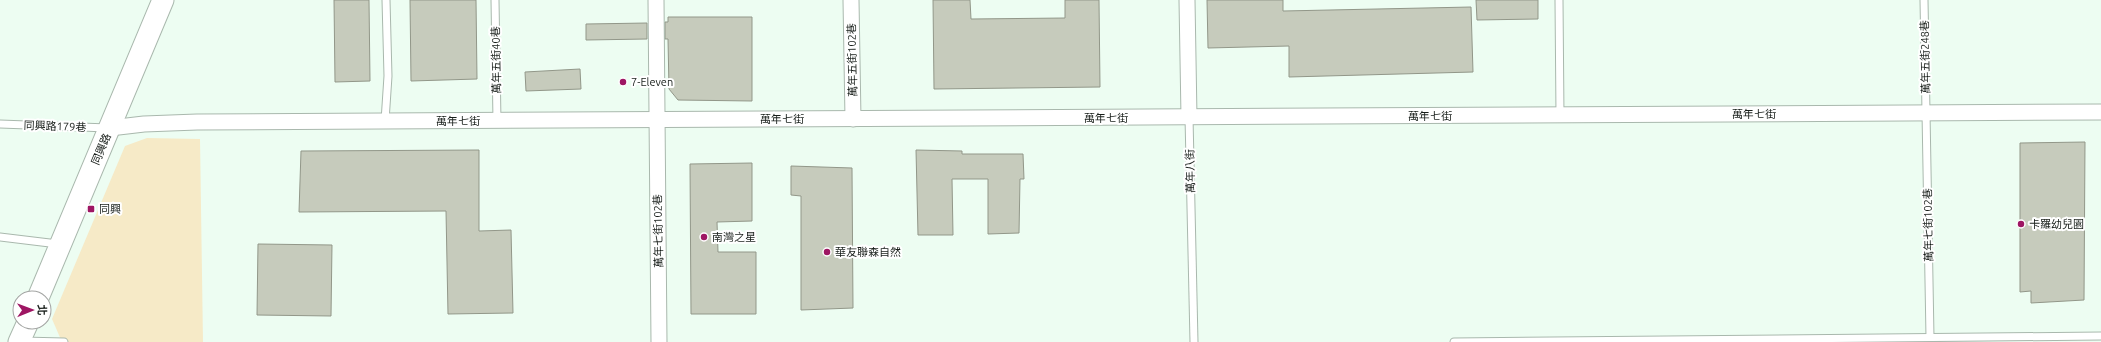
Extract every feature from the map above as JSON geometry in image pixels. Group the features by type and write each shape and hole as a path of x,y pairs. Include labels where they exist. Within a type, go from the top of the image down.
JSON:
{"street":[{"name":"同興路","path":"41,290 163,0"},
{"name":"萬年七街102巷","path":"656,0 659,342"},
{"name":"萬年五街102巷","path":"851,0 853,119"},
{"name":"萬年八街","path":"1187,0 1189,117"},
{"name":"萬年七街","path":"110,128 167,123 385,121 2101,112"},
{"path":"20,342 25,330"}],"lane":[{"path":"385,121 388,76 386,0"},
{"name":"萬年五街40巷","path":"495,0 497,121"},
{"path":"1559,0 1560,115"},
{"name":"萬年五街248巷","path":"1924,0 1926,113"},
{"name":"萬年七街102巷","path":"1926,113 1930,337"},
{"name":"萬年八街","path":"1189,117 1194,342"},
{"name":"同興路179巷","path":"0,124 110,128"},
{"path":"0,237 61,245"},
{"path":"1454,342 2101,336"},
{"path":"20,342 64,342"}],"shaded area":[{"path":"147,138 200,139 203,342 62,342 52,319 125,146"}],"building":[{"path":"334,0 369,0 370,81 335,82"},
{"path":"410,0 476,0 477,79 411,81"},
{"path":"933,0 970,0 971,19 1065,18 1065,0 1099,0 1100,87 934,89"},
{"path":"1207,0 1283,0 1283,11 1471,7 1473,72 1289,77 1289,46 1208,48"},
{"path":"1476,0 1538,0 1538,19 1477,20"},
{"path":"668,17 752,17 752,101 678,100 669,89 668,39 665,39 665,22 668,22"},
{"path":"647,23 647,39 586,40 586,24"},
{"path":"580,69 581,89 526,91 525,72"},
{"path":"2085,142 2084,300 2031,303 2031,291 2020,292 2020,143"},
{"path":"479,150 479,231 511,230 513,313 448,314 446,211 299,212 301,151"},
{"path":"916,150 962,151 962,154 1023,154 1024,179 1020,179 1019,233 988,234 988,179 952,179 953,235 918,235"},
{"name":"南灣之星","path":"752,163 752,221 717,222 718,252 756,252 756,314 691,314 690,164"},
{"name":"華友聯森自然","path":"791,166 852,168 853,308 801,310 801,196 791,195"},
{"path":"258,244 332,245 331,316 257,315"}],"place":[{"name":"7-Eleven","path":"623,82"},
{"name":"同興","path":"91,209"},
{"name":"卡羅幼兒園","path":"2021,224"},
{"name":"南灣之星","path":"704,237"},
{"name":"華友聯森自然","path":"827,252"}]}
